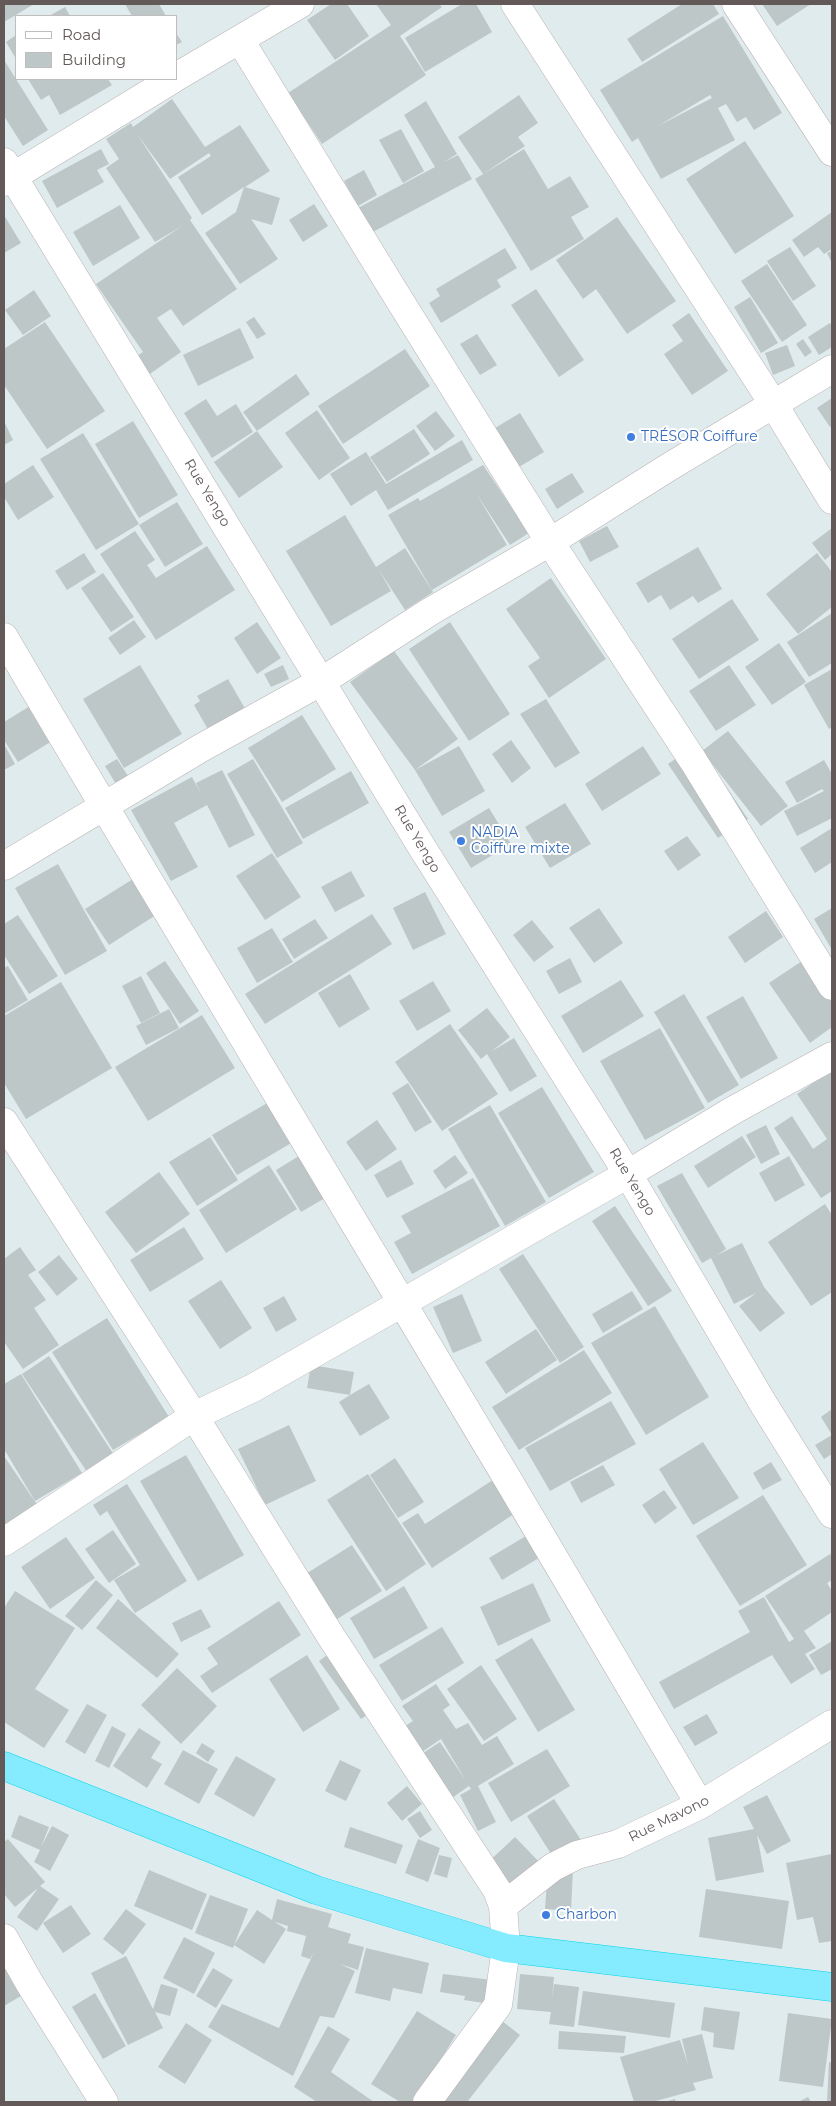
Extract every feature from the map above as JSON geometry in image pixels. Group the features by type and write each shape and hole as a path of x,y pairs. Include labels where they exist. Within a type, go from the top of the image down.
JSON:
{"highway":[{"path":"4,1766 316,1890 506,1948 832,1987"}],"street":[{"path":"178,76 300,4"},
{"path":"516,4 774,405 832,500"},
{"path":"736,4 832,152"},
{"path":"240,40 550,542 694,762 832,986"},
{"path":"7,174 171,80"},
{"name":"Rue Yengo","path":"7,174 322,681 423,849 628,1174 764,1405 832,1514"},
{"path":"4,866 201,748 322,681 431,611 550,542 668,467 832,369"},
{"path":"4,637 103,807 402,1303 700,1805"},
{"path":"4,1542 194,1416 252,1388 628,1174 732,1111 832,1056"},
{"path":"4,1122 194,1416 332,1638 497,1890 503,1906 506,1948 498,2005 427,2102"},
{"name":"Rue Mavono","path":"503,1906 553,1867 577,1855 618,1844 700,1805 832,1724"},
{"path":"4,1938 101,2101"}],"building":[{"path":"4,4 34,4 15,15 4,22"},
{"path":"125,4 159,4 165,15 131,15"},
{"path":"331,4 347,4 369,36 335,60 307,20"},
{"path":"376,4 439,4 442,7 400,36 426,75 322,144 288,93 391,25"},
{"path":"462,4 476,4 492,32 425,72 405,38"},
{"path":"682,4 713,4 719,14 642,62 627,39"},
{"path":"762,4 811,4 777,26"},
{"path":"65,7 69,15 51,15"},
{"path":"723,16 782,113 754,130 746,117 737,122 726,104 718,108 735,140 661,179 638,138 632,142 600,90","holes":["710,95 712,98 658,126"]},
{"path":"15,36 15,57 6,42"},
{"path":"178,36 182,42 178,44"},
{"path":"4,60 48,130 23,146 4,116"},
{"path":"29,80 109,80 112,85 60,115 49,95 41,100"},
{"path":"519,95 538,123 518,137 525,146 483,174 458,137"},
{"path":"172,99 205,147 240,125 270,171 245,187 280,198 272,225 251,219 278,259 240,284 205,233 236,212 244,187 202,215 178,177 211,156 209,153 170,179 137,134 192,218 190,220 237,289 183,326 171,309 157,318 181,352 147,376 134,358 143,352 96,284 182,226 155,242 106,168 119,159 106,139 131,123 133,127"},
{"path":"426,101 457,154 444,162 458,155 472,179 371,233 358,208 435,167 404,115"},
{"path":"401,129 424,171 403,183 379,140"},
{"path":"745,141 794,216 735,254 686,179"},
{"path":"101,149 109,164 97,170 104,182 57,208 42,181"},
{"path":"524,149 548,189 570,176 589,207 571,217 584,239 531,271 475,179"},
{"path":"364,170 377,195 358,206 344,181"},
{"path":"314,204 328,226 303,242 289,220"},
{"path":"120,205 140,238 93,266 73,232"},
{"path":"832,212 832,249 824,254 818,247 804,257 792,240"},
{"path":"4,215 21,243 4,253"},
{"path":"617,217 676,301 627,334 596,289 583,299 556,260"},
{"path":"790,247 816,286 793,301 767,261"},
{"path":"505,248 517,268 497,280 501,287 441,323 429,303 440,296 436,289"},
{"path":"832,251 832,263 827,253"},
{"path":"767,264 807,325 782,342 741,281"},
{"path":"536,289 584,360 559,377 511,305"},
{"path":"34,290 51,316 23,335 5,310"},
{"path":"750,297 778,343 761,353 734,307"},
{"path":"689,313 728,371 692,395 664,354 683,341 672,325"},
{"path":"254,317 266,334 257,339 246,322"},
{"path":"45,322 105,411 47,449 4,385 4,349"},
{"path":"830,323 832,326 832,347 819,355 808,337"},
{"path":"240,328 254,358 198,386 183,355"},
{"path":"477,334 497,365 480,375 460,344"},
{"path":"803,339 812,352 805,357 796,344"},
{"path":"787,345 795,366 773,375 765,353"},
{"path":"405,349 430,386 343,444 318,406"},
{"path":"296,374 310,394 257,431 243,412"},
{"path":"832,398 832,426 830,427 817,408"},
{"path":"206,399 217,416 236,404 253,432 212,458 184,413"},
{"path":"317,410 350,458 319,480 285,433"},
{"path":"436,411 455,436 435,451 416,426"},
{"path":"520,413 544,452 519,467 495,428"},
{"path":"4,421 13,440 4,445"},
{"path":"133,421 178,495 139,518 95,444"},
{"path":"414,429 430,454 387,482 370,457"},
{"path":"257,431 283,467 239,498 214,462"},
{"path":"83,433 139,524 96,550 40,459"},
{"path":"462,440 473,460 388,510 376,490 351,506 330,474 366,452 386,484"},
{"path":"33,465 54,497 18,520 4,497 4,484"},
{"path":"483,465 529,533 510,545 476,493 507,545 432,590 388,515 418,498 420,501"},
{"path":"572,473 584,492 557,509 545,489"},
{"path":"177,502 203,544 165,567 139,525"},
{"path":"345,515 376,567 405,548 433,592 405,610 379,570 391,591 331,626 286,551"},
{"path":"607,526 619,547 590,562 579,541"},
{"path":"832,528 832,554 825,560 812,543"},
{"path":"135,531 155,560 147,565 156,578 207,546 235,590 156,640 100,554"},
{"path":"698,547 722,589 698,603 693,596 670,610 661,595 648,603 636,583"},
{"path":"84,553 96,572 67,590 55,571"},
{"path":"817,553 832,572 832,607 798,634 766,594"},
{"path":"103,573 134,617 111,632 81,588"},
{"path":"551,578 606,659 549,698 528,666 540,658 506,609"},
{"path":"732,599 759,640 699,679 672,639"},
{"path":"832,613 832,663 809,677 787,642"},
{"path":"134,620 146,637 120,655 108,638"},
{"path":"257,622 281,658 257,674 234,638"},
{"path":"450,622 510,714 469,741 409,649"},
{"path":"779,643 806,682 772,705 745,667"},
{"path":"394,651 458,739 415,770 350,682"},
{"path":"140,665 182,734 124,768 83,699"},
{"path":"283,665 289,679 271,687 264,674"},
{"path":"729,665 756,705 716,731 689,691"},
{"path":"832,669 832,727 829,729 804,685"},
{"path":"228,679 247,712 210,733 194,705 200,701 197,696"},
{"path":"546,699 580,753 555,768 520,714"},
{"path":"30,706 52,741 18,762 4,740 4,722"},
{"path":"302,715 336,769 282,802 248,748"},
{"path":"728,731 788,806 761,826 702,751"},
{"path":"511,740 531,768 512,783 492,754"},
{"path":"4,744 15,764 4,770"},
{"path":"697,744 748,819 718,838 668,764"},
{"path":"459,746 485,791 442,816 415,770"},
{"path":"643,746 661,774 602,811 585,784"},
{"path":"117,759 128,776 116,784 105,766"},
{"path":"253,759 303,843 277,858 227,774"},
{"path":"824,760 832,774 832,818 797,836 784,811 824,791 822,789 797,803 785,782"},
{"path":"222,770 255,835 229,848 207,805 174,823 198,867 171,881 131,810 192,777 201,794 196,783"},
{"path":"351,771 369,803 303,839 285,808"},
{"path":"565,803 591,844 550,868 525,827"},
{"path":"489,808 511,844 471,868 449,832"},
{"path":"832,828 832,862 815,873 800,848"},
{"path":"687,836 701,855 678,871 664,851"},
{"path":"272,853 301,897 265,920 236,876"},
{"path":"58,864 107,951 65,975 15,888"},
{"path":"351,871 365,896 335,912 321,887"},
{"path":"133,879 156,915 109,945 85,909"},
{"path":"425,892 446,934 413,950 393,908"},
{"path":"599,908 623,943 594,963 569,928"},
{"path":"832,908 832,950 814,919"},
{"path":"766,911 783,937 745,963 728,937"},
{"path":"372,914 392,944 265,1024 245,994"},
{"path":"18,915 58,976 29,994 4,955 4,924"},
{"path":"315,919 328,938 294,959 282,939"},
{"path":"532,920 554,947 534,962 513,935"},
{"path":"272,928 293,962 257,983 237,948"},
{"path":"570,958 582,982 559,994 546,971"},
{"path":"805,959 832,1000 832,1027 810,1043 769,983"},
{"path":"165,961 199,1011 180,1024 146,973"},
{"path":"8,966 28,1000 4,1014 4,968"},
{"path":"350,974 370,1009 339,1028 318,993"},
{"path":"141,976 160,1013 141,1023 122,986"},
{"path":"621,980 644,1016 583,1053 561,1016"},
{"path":"433,981 451,1011 417,1031 399,1001"},
{"path":"61,982 112,1068 26,1119 4,1083 4,1016"},
{"path":"684,994 739,1085 708,1103 654,1012"},
{"path":"743,996 778,1058 741,1079 706,1017"},
{"path":"487,1008 510,1037 492,1051 514,1038 537,1076 510,1092 487,1054 481,1059 458,1030"},
{"path":"169,1009 179,1028 146,1045 136,1026"},
{"path":"202,1015 235,1068 148,1121 115,1067"},
{"path":"450,1024 498,1094 442,1131 395,1062"},
{"path":"660,1028 705,1108 645,1140 600,1061"},
{"path":"832,1070 832,1191 821,1198 774,1128 792,1116 813,1149 827,1139 797,1094"},
{"path":"408,1083 432,1122 415,1132 392,1093"},
{"path":"542,1087 594,1172 549,1198 498,1113"},
{"path":"269,1102 293,1142 237,1175 212,1135"},
{"path":"490,1105 546,1202 505,1226 448,1129"},
{"path":"377,1120 397,1149 366,1171 346,1142"},
{"path":"766,1125 780,1154 761,1164 746,1135"},
{"path":"742,1136 756,1157 708,1188 694,1166"},
{"path":"210,1137 238,1180 197,1206 169,1162"},
{"path":"455,1155 468,1173 445,1189 433,1171"},
{"path":"299,1156 325,1198 301,1212 276,1170"},
{"path":"789,1156 805,1185 775,1202 759,1173"},
{"path":"401,1160 414,1184 387,1198 374,1175"},
{"path":"269,1165 297,1209 226,1253 199,1210"},
{"path":"159,1172 190,1214 136,1253 105,1212"},
{"path":"682,1173 726,1249 717,1255 742,1243 764,1287 785,1313 760,1332 739,1306 756,1293 734,1304 711,1258 702,1263 657,1186"},
{"path":"473,1178 500,1226 412,1274 394,1242 411,1233 401,1216"},
{"path":"825,1204 832,1215 832,1292 811,1306 768,1242"},
{"path":"615,1206 672,1291 648,1306 592,1221"},
{"path":"184,1227 204,1259 150,1292 130,1260"},
{"path":"20,1247 36,1270 28,1275 46,1300 34,1308 59,1345 23,1369 4,1342 4,1259"},
{"path":"523,1254 584,1347 560,1363 499,1269"},
{"path":"59,1255 78,1279 57,1296 38,1272"},
{"path":"221,1280 252,1328 220,1349 188,1301"},
{"path":"632,1291 643,1309 603,1333 592,1314"},
{"path":"462,1294 482,1341 453,1353 433,1307"},
{"path":"284,1296 297,1320 276,1332 263,1308"},
{"path":"655,1306 709,1397 646,1435 591,1343"},
{"path":"107,1318 169,1417 113,1450 52,1352"},
{"path":"536,1329 557,1360 506,1394 485,1362"},
{"path":"584,1350 612,1393 519,1450 492,1407"},
{"path":"49,1356 118,1461 91,1478 22,1374"},
{"path":"311,1365 354,1372 350,1395 307,1388"},
{"path":"21,1374 82,1473 35,1501 4,1449 4,1384"},
{"path":"369,1384 390,1418 360,1436 339,1402"},
{"path":"611,1401 636,1444 550,1491 525,1448"},
{"path":"832,1409 832,1435 821,1417"},
{"path":"289,1425 316,1481 265,1505 238,1449"},
{"path":"832,1435 832,1454 824,1459 815,1445"},
{"path":"703,1442 739,1498 693,1525 659,1469"},
{"path":"186,1455 244,1555 198,1581 140,1481"},
{"path":"4,1456 38,1506 4,1528"},
{"path":"395,1458 424,1502 398,1518 370,1475"},
{"path":"771,1462 782,1480 763,1490 753,1473"},
{"path":"603,1465 615,1485 581,1503 570,1482"},
{"path":"368,1474 426,1564 386,1591 327,1500"},
{"path":"496,1478 517,1512 432,1568 402,1523 418,1513 425,1524"},
{"path":"127,1484 187,1581 135,1613 114,1580 140,1565 107,1511 100,1516 93,1505"},
{"path":"664,1490 677,1508 655,1524 642,1505"},
{"path":"763,1495 807,1565 740,1606 696,1536"},
{"path":"113,1530 136,1564 109,1583 85,1549"},
{"path":"531,1533 544,1555 502,1580 489,1558"},
{"path":"66,1537 95,1578 50,1609 21,1567"},
{"path":"352,1545 382,1591 334,1621 304,1575"},
{"path":"830,1554 832,1557 832,1580 827,1583 832,1591 832,1612 804,1631 816,1648 805,1654 815,1669 791,1684 772,1655 674,1709 659,1682 750,1632 738,1611 764,1597 789,1642 794,1639 765,1596"},
{"path":"96,1580 113,1595 82,1630 65,1616"},
{"path":"533,1583 551,1621 498,1646 480,1607"},
{"path":"404,1586 428,1628 374,1659 350,1618"},
{"path":"15,1591 75,1628 35,1689 69,1710 44,1748 4,1722 4,1608"},
{"path":"118,1599 179,1654 157,1678 96,1628"},
{"path":"279,1601 301,1635 212,1693 200,1676 218,1664 207,1648"},
{"path":"201,1609 211,1627 181,1642 172,1623"},
{"path":"442,1627 464,1663 402,1701 379,1665"},
{"path":"532,1638 575,1710 538,1732 495,1660"},
{"path":"832,1641 832,1669 821,1675 809,1655"},
{"path":"344,1643 386,1702 361,1719 319,1661"},
{"path":"307,1655 340,1709 303,1732 269,1679"},
{"path":"481,1665 517,1719 484,1741 447,1689"},
{"path":"177,1668 217,1706 181,1744 141,1705"},
{"path":"436,1684 450,1705 443,1710 456,1729 468,1723 482,1745 497,1736 514,1764 478,1786 496,1822 478,1831 460,1795 471,1789 469,1786 445,1803 414,1759 440,1742 466,1781 441,1739 413,1758 396,1732 413,1721 402,1706"},
{"path":"87,1704 107,1715 85,1754 65,1742"},
{"path":"707,1714 718,1733 695,1746 683,1727"},
{"path":"112,1726 126,1734 109,1768 95,1761"},
{"path":"139,1728 161,1742 151,1758 162,1764 147,1788 113,1766"},
{"path":"202,1743 215,1751 208,1762 196,1753"},
{"path":"547,1749 570,1786 511,1822 488,1783"},
{"path":"183,1750 218,1769 199,1804 164,1784"},
{"path":"236,1756 276,1779 254,1817 214,1794"},
{"path":"340,1760 361,1770 346,1801 325,1791"},
{"path":"407,1786 422,1804 402,1821 387,1803"},
{"path":"767,1795 791,1841 767,1854 757,1835 764,1872 716,1881 708,1838 754,1829 743,1807"},
{"path":"554,1799 581,1840 553,1857 527,1816"},
{"path":"420,1811 432,1830 420,1838 407,1819"},
{"path":"19,1815 49,1827 41,1847 52,1826 69,1835 50,1871 34,1862 40,1850 11,1837"},
{"path":"350,1827 403,1845 396,1864 344,1847"},
{"path":"515,1837 544,1867 514,1897 484,1866"},
{"path":"8,1839 45,1882 40,1886 59,1899 37,1931 17,1917 38,1888 15,1907 4,1894 4,1842"},
{"path":"418,1839 440,1848 428,1882 405,1873"},
{"path":"832,1854 832,1941 819,1943 813,1917 797,1920 786,1863"},
{"path":"439,1855 452,1858 447,1878 434,1874"},
{"path":"548,1867 573,1869 571,1911 545,1909"},
{"path":"149,1870 207,1894 192,1930 134,1906"},
{"path":"706,1889 789,1901 782,1949 699,1937"},
{"path":"210,1895 248,1909 233,1948 195,1933"},
{"path":"277,1899 332,1914 328,1927 351,1934 348,1943 364,1947 358,1970 340,1964 355,1971 334,2018 320,2016 293,2076 208,2027 222,2004 279,2028 314,1952 310,1959 301,1956 306,1936 287,1931 288,1926 275,1922 286,1929 264,1964 234,1945 257,1910 272,1920"},
{"path":"71,1905 91,1934 63,1953 43,1923"},
{"path":"126,1909 146,1924 123,1955 103,1939"},
{"path":"184,1937 215,1953 194,1994 163,1978"},
{"path":"366,1948 429,1963 422,1994 393,1988 390,2001 355,1993"},
{"path":"126,1956 153,2009 161,1984 178,1989 170,2016 155,2012 163,2028 128,2045 91,1973"},
{"path":"8,1963 26,1993 4,2006 4,1966"},
{"path":"213,1968 233,1980 216,2008 196,1996"},
{"path":"443,1974 500,1981 497,2005 464,2000 465,1996 440,1992"},
{"path":"520,1974 554,1977 552,1999 554,1984 579,1987 574,2027 549,2024 551,2012 517,2009"},
{"path":"583,1991 675,2003 670,2038 578,2025"},
{"path":"95,1993 126,2046 103,2059 72,2007"},
{"path":"704,2007 740,2012 734,2050 713,2047 714,2033 701,2030"},
{"path":"417,2011 456,2035 414,2102 400,2102 371,2084"},
{"path":"788,2013 832,2019 823,2087 779,2081"},
{"path":"497,2017 520,2035 467,2102 436,2102"},
{"path":"186,2023 212,2040 185,2084 158,2067"},
{"path":"328,2026 350,2039 331,2072 374,2102 317,2102 294,2087"},
{"path":"559,2031 626,2036 624,2053 558,2049"},
{"path":"702,2034 713,2078 693,2083 696,2090 652,2102 634,2102 620,2057 680,2040 688,2065 682,2039"},
{"path":"829,2062 832,2063 832,2102 827,2102"},
{"path":"808,2097 811,2102 798,2102"},
{"path":"675,2099 676,2102 665,2102"}],"place":[{"name":"TRÉSOR Coiffure","path":"631,437"},
{"name":"NADIA Coiffure mixte","path":"461,841"},
{"name":"Charbon","path":"546,1915"}]}
